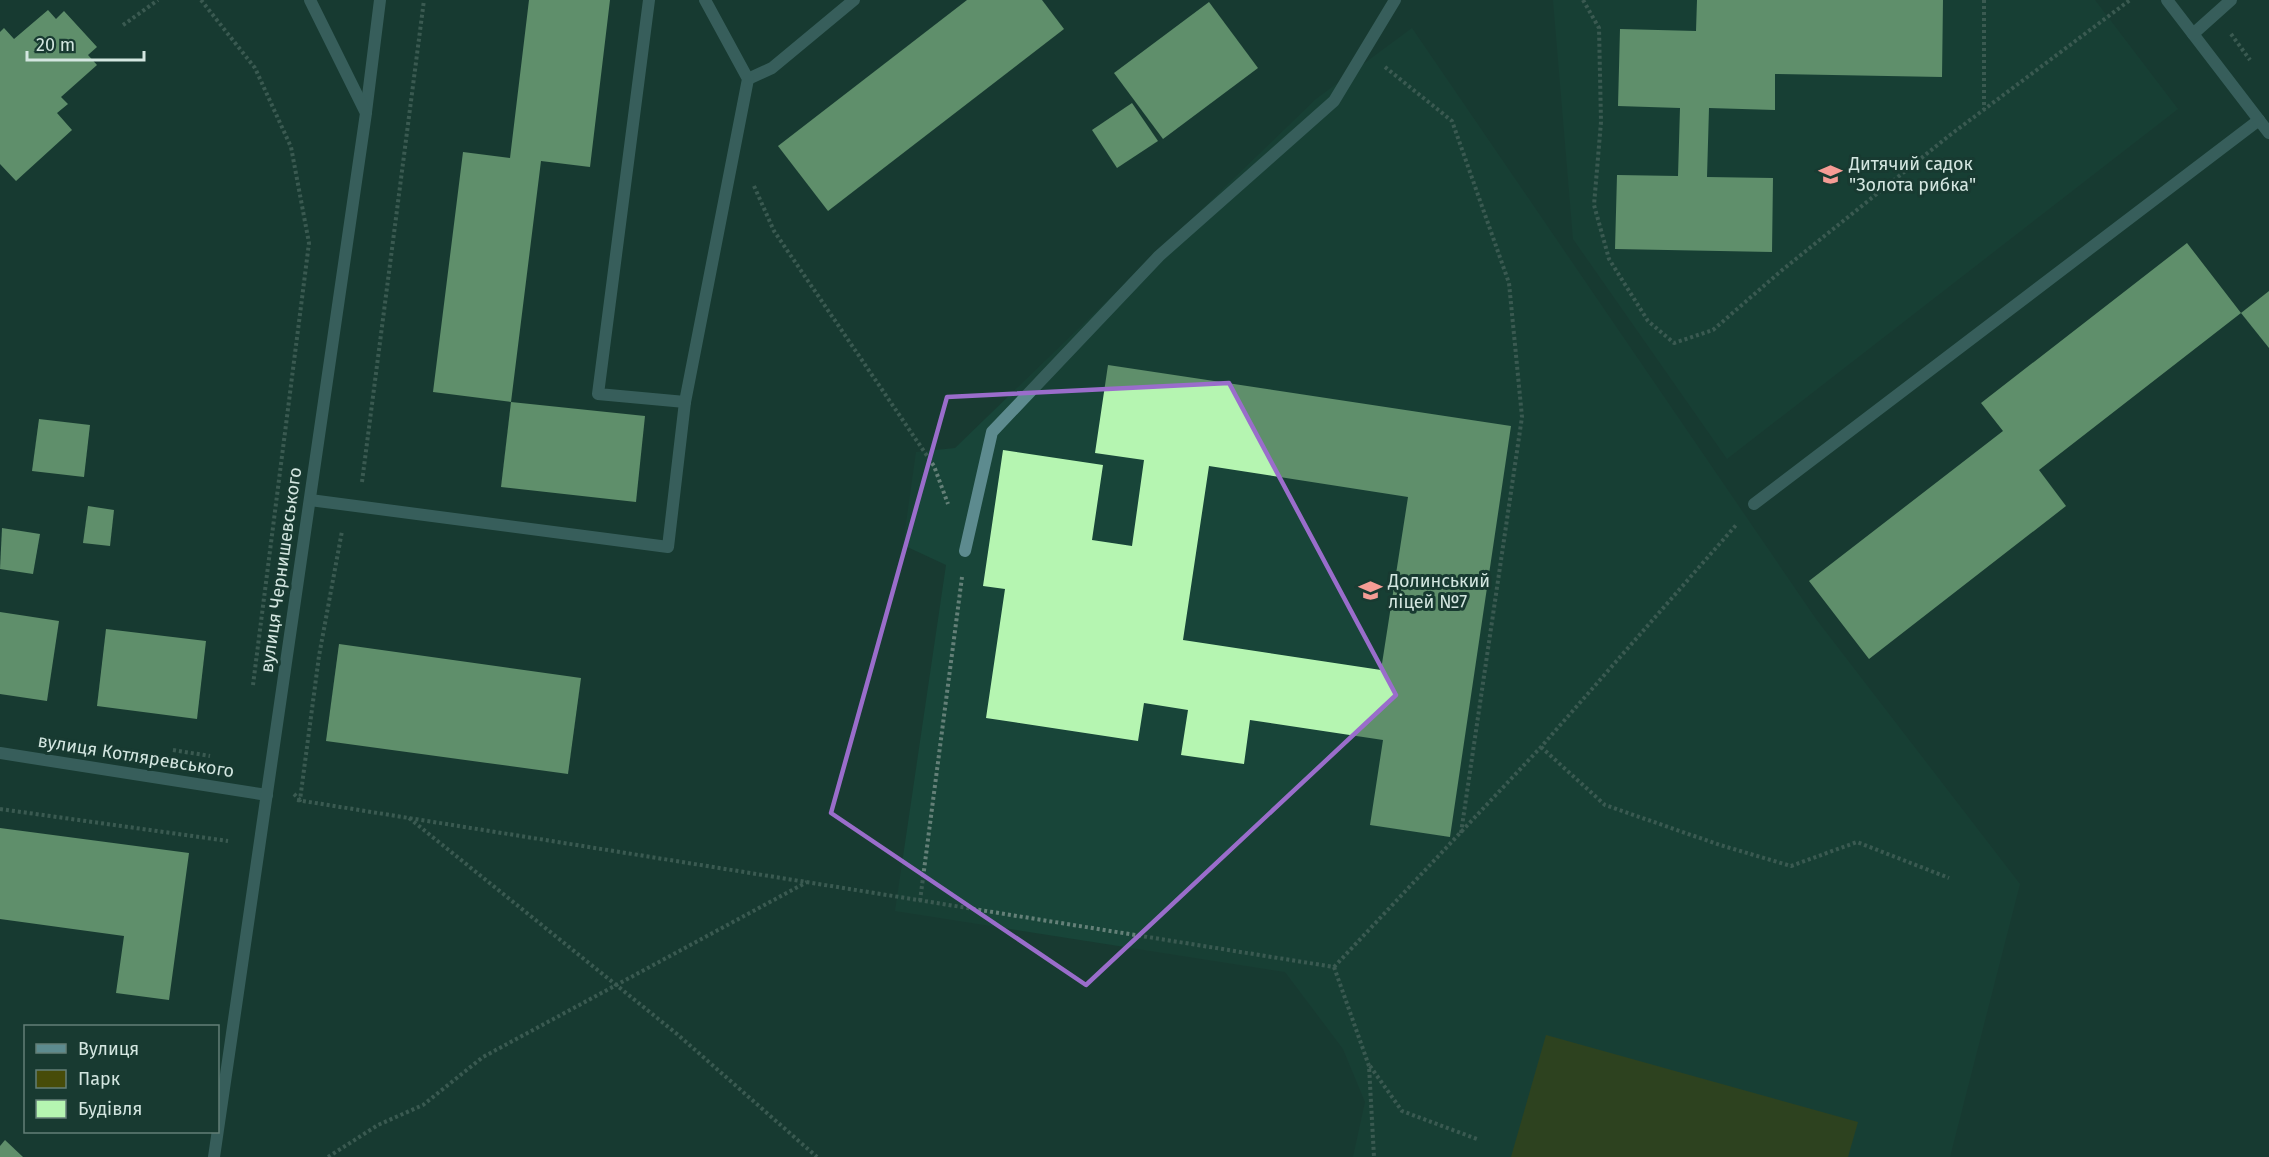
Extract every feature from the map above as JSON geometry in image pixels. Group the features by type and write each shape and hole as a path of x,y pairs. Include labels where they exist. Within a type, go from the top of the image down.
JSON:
{"street":[{"path":"309,0 366,113"},
{"name":"вулиця Чернишевського","path":"219,1123 366,113 380,0"},
{"path":"649,0 598,394 686,402"},
{"path":"310,500 668,547 686,402 748,79 705,0"},
{"path":"748,79 772,68 854,0"},
{"path":"965,551 992,432 1159,256 1334,101 1395,0"},
{"path":"2167,0 2269,133"},
{"path":"2193,34 2231,0"},
{"path":"1754,504 2259,120"},
{"name":"вулиця Котляревського","path":"0,753 267,795"},
{"name":"вулиця Чернишевського","path":"214,1157 218,1133"}],"path":[{"path":"123,25 158,0"},
{"path":"201,0 255,68 291,147 309,243 252,691"},
{"path":"1583,0 1599,28 1601,122 1594,205 1609,259 1648,321 1674,343 1713,330 1790,264 1984,110 2130,0"},
{"path":"1984,0 1984,110"},
{"path":"2216,13 2257,69"},
{"path":"1364,51 1452,121 1509,283 1522,417 1461,833"},
{"path":"735,142 774,231 934,466 950,508"},
{"path":"1334,968 1541,747 1754,504"},
{"path":"920,901 965,551"},
{"path":"1541,747 1605,805 1720,845 1791,866 1857,842 1949,878"},
{"path":"267,795 1334,968"},
{"path":"0,809 228,841"},
{"path":"409,818 677,1034 817,1157"},
{"path":"328,1157 378,1125 423,1105 483,1057 807,882"},
{"path":"1334,968 1369,1066 1374,1157"},
{"path":"1369,1066 1402,1111 1477,1139"}],"highlighted area":[{"path":"1229,383 1396,695 1086,985 831,813 947,397"}],"shaded area":[{"name":"Дитячий садок \"Золота рибка\"","path":"1553,0 2095,0 2178,109 1727,459 1573,239"},
{"name":"Долинський ліцей №7","path":"1412,28 1816,619 2020,884 1950,1157 1353,1157 1365,1102 1343,1049 1285,972 895,911 946,565 903,545 916,452 955,448 1316,99"}],"green space":[{"path":"1546,1035 1858,1122 1848,1157 1511,1157"}],"building":[{"path":"529,0 610,0 590,167 541,161 511,402 433,392 463,152 510,158"},
{"path":"967,0 1042,0 1064,29 828,211 778,146"},
{"path":"1697,0 1943,0 1942,77 1775,74 1775,110 1709,108 1707,177 1773,178 1772,252 1615,249 1617,175 1678,176 1680,108 1618,106 1620,29 1696,31"},
{"path":"1209,2 1258,68 1163,139 1114,73"},
{"path":"48,10 56,19 64,11 97,47 88,55 97,65 61,97 68,104 57,113 72,130 16,181 0,164 0,32 4,28 14,39"},
{"path":"1132,103 1158,141 1117,168 1092,130"},
{"path":"2187,243 2241,313 2039,470 2066,506 1869,659 1809,581 2003,431 1981,403"},
{"path":"2269,291 2269,348 2241,313"},
{"path":"1108,365 1511,426 1450,837 1370,825 1383,740 1250,720 1244,764 1181,755 1188,710 1144,703 1138,741 986,718 1005,589 983,586 1003,450 1103,465 1092,540 1132,546 1144,460 1095,453","holes":["1209,466 1408,497 1381,670 1183,640"]},
{"path":"511,402 645,416 636,502 501,487"},
{"path":"39,419 90,425 84,477 32,471"},
{"path":"88,506 114,510 110,546 83,543"},
{"path":"2,528 40,534 33,574 0,569"},
{"path":"0,612 59,621 47,701 0,694"},
{"path":"106,629 206,641 197,719 97,706"},
{"path":"339,644 581,678 568,774 326,741"},
{"path":"0,828 189,853 169,1000 116,993 124,936 0,919"},
{"path":"5,1140 23,1157 0,1157 0,1146"}],"place":[{"name":"Дитячий садок \"Золота рибка\"","path":"1831,174"},
{"name":"Долинський ліцей №7","path":"1370,591"}]}
